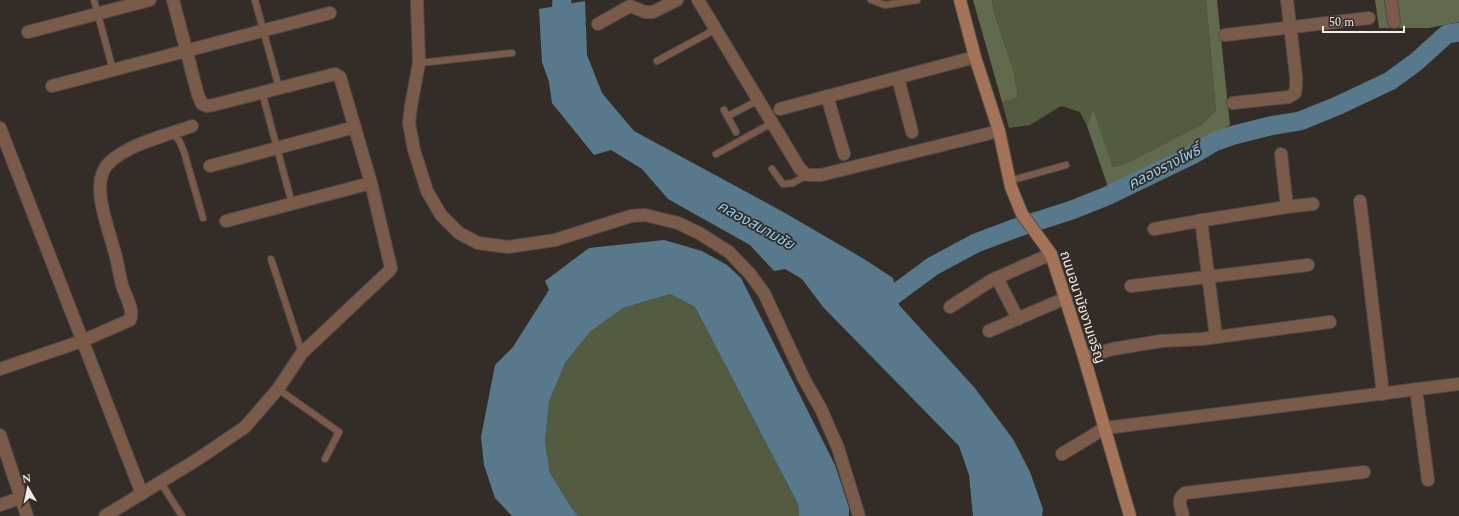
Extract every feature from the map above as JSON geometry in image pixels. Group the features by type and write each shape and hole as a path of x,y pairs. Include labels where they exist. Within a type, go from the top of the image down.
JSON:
{"street":[{"path":"28,32 150,0"},
{"path":"105,516 198,459 245,427 278,389 302,353 390,269 391,265 371,183 340,77 337,74 208,106 202,104 198,95 173,0"},
{"path":"417,0 419,63 410,106 409,123 414,150 427,191 441,215 458,232 478,243 508,247 555,240 631,216 645,215 678,222 700,233 728,252 750,274 764,294 804,379 821,409 838,448 859,516"},
{"path":"598,24 630,6 645,12 653,12 677,0"},
{"path":"698,0 800,169 807,175 821,175 999,131"},
{"name":"ถนนอนามัยงามเจริญ","path":"960,0 975,57 999,131 1009,181 1022,214 1051,254 1084,357 1130,516"},
{"path":"1233,103 1290,97 1295,93 1296,76 1287,0"},
{"path":"1391,0 1394,22"},
{"path":"52,86 330,13"},
{"path":"1225,35 1369,18"},
{"path":"780,109 975,57"},
{"path":"898,78 912,132"},
{"path":"827,96 844,154"},
{"path":"0,369 82,341 128,321 131,317 130,308 118,272 115,252 100,195 101,176 103,170 113,159 138,145 192,126"},
{"path":"210,166 355,127"},
{"path":"0,128 142,494"},
{"path":"1281,154 1287,207"},
{"path":"226,221 371,183"},
{"path":"1360,201 1383,394"},
{"path":"1154,229 1201,220 1313,204"},
{"path":"1201,220 1216,337"},
{"path":"950,307 997,278 1051,254"},
{"path":"1131,286 1308,265"},
{"path":"997,278 1018,319"},
{"path":"989,331 1066,298"},
{"path":"1084,357 1113,349 1161,341 1216,337 1330,322"},
{"path":"1062,454 1105,428 1459,384"},
{"path":"1416,390 1428,480"},
{"path":"0,435 26,516"},
{"path":"1183,516 1179,500 1180,496 1185,493 1364,472"},
{"path":"0,505 14,500"}],"lane":[{"path":"94,0 113,70"},
{"path":"255,0 279,88"},
{"path":"871,0 885,5 917,0"},
{"path":"657,60 716,29"},
{"path":"419,63 512,53"},
{"path":"262,92 292,204"},
{"path":"736,132 726,113 758,100"},
{"path":"716,154 772,123"},
{"path":"173,133 180,142 184,152 203,218"},
{"path":"1009,181 1066,165"},
{"path":"772,169 783,184 793,184 807,175"},
{"path":"271,259 302,353"},
{"path":"278,389 339,432 325,459"},
{"path":"161,482 182,516"}],"green space":[{"path":"973,0 992,0 995,16 1014,72 1018,97 1002,102"},
{"path":"992,0 1206,0 1216,111 1201,125 1125,164 1113,167 1093,110 1087,126 1080,112 1061,106 1030,125 1009,128 1002,102 1018,96 1014,72 995,16"},
{"path":"1206,0 1217,0 1230,125 1206,142 1121,184 1108,187 1087,126 1093,109 1113,167 1125,164 1201,125 1216,111"},
{"path":"1375,0 1459,0 1459,22 1429,28 1379,28"},
{"path":"670,294 695,307 798,504 799,516 578,516 550,473 545,442 549,402 565,363 590,332 623,308"}],"water":[{"path":"585,1 587,55 602,93 634,131 785,213 864,259 893,278 899,305 974,387 1013,439 1030,472 1043,509 1042,516 973,516 969,475 959,446 823,307 802,279 785,269 774,271 750,245 668,199 642,169 611,150 594,155 552,103 549,82 542,62 539,9"},
{"path":"664,240 702,251 727,265 741,278 835,465 849,508 849,516 799,516 798,504 695,307 670,294 623,308 590,332 565,363 549,402 545,442 550,473 578,516 512,516 495,498 484,465 481,437 495,365 513,347 549,290 545,281 589,248"}],"waterway":[{"name":"คลองสนามชัย","path":"560,30 562,0"},
{"name":"คลองรางโพธิ์","path":"876,308 933,266 976,243 1072,210 1107,196 1192,155 1214,142 1234,135 1270,126 1300,121 1337,106 1390,81 1416,62 1447,34 1459,32"}]}
